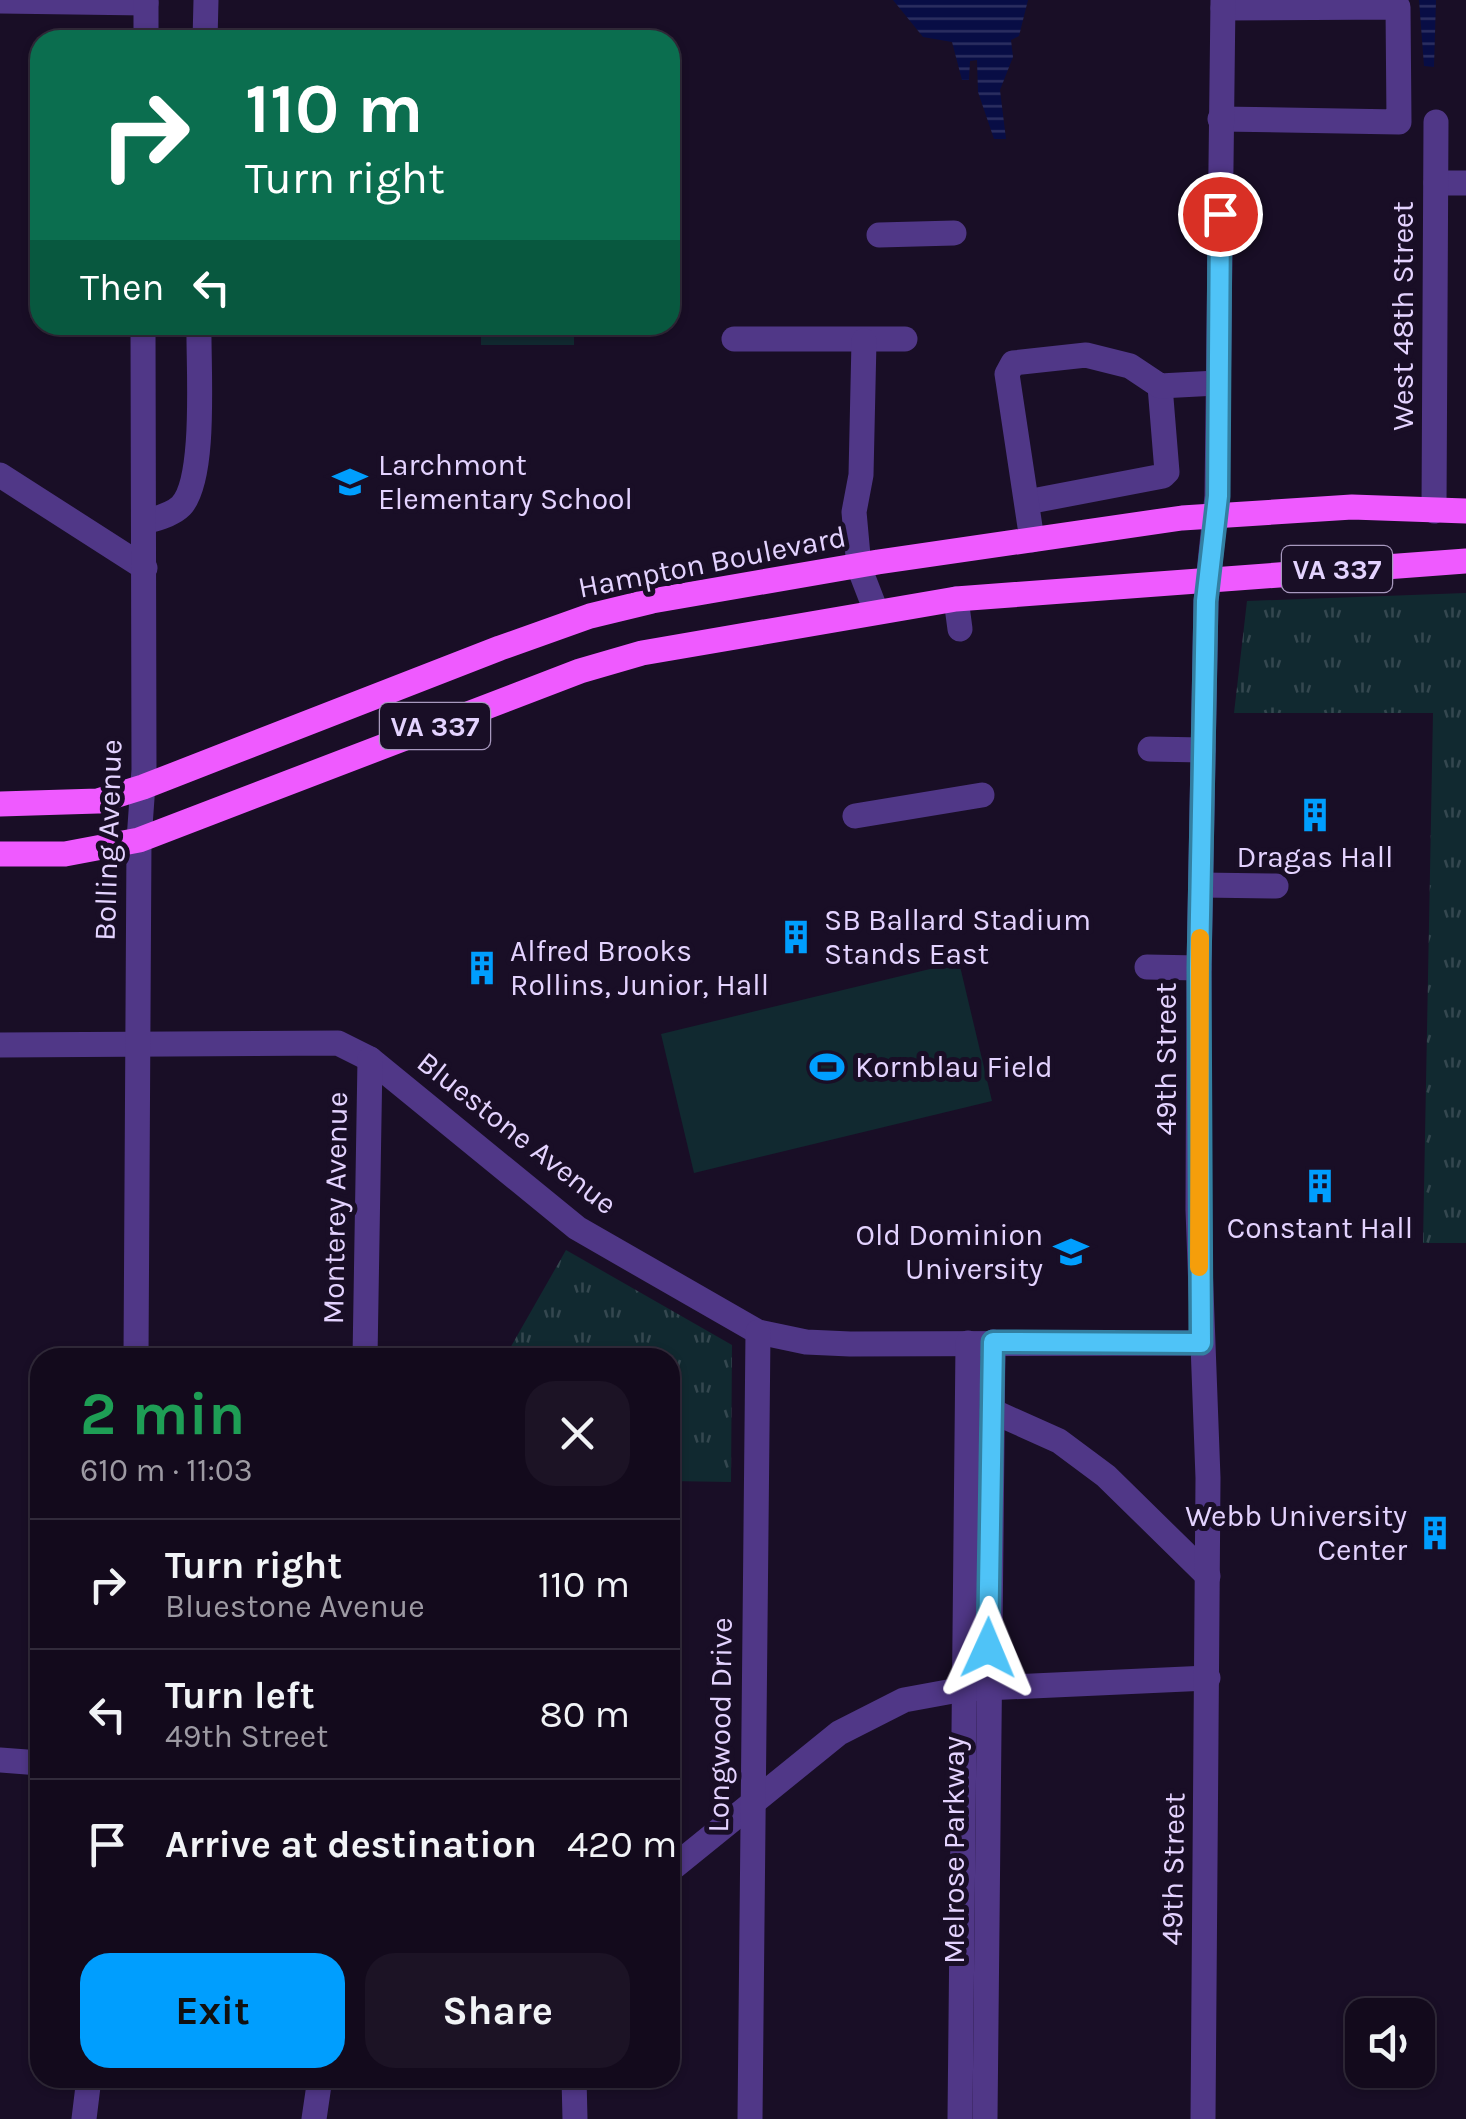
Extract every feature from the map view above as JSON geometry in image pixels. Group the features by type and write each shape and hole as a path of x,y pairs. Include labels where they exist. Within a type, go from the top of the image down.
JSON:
{"main road":[{"name":"Hampton Boulevard","path":"0,804 98,801 590,616 703,592 1214,515 1352,507 1466,511"},
{"name":"VA 337","path":"0,854 66,854 139,840 580,671 642,652 956,599 1466,562"}],"street":[{"path":"206,0 206,30"},
{"path":"0,1 146,2 146,30"},
{"path":"1220,119 1399,122 1398,7 1223,4"},
{"name":"49th Street","path":"1203,2119 1208,1576 1201,1343 1199,968 1208,579 1214,515 1223,4"},
{"name":"West 48th Street","path":"1434,511 1436,122"},
{"path":"1436,183 1466,184"},
{"path":"879,236 954,233"},
{"name":"Bolling Avenue","path":"136,1348 144,335"},
{"path":"145,522 182,505 190,491 195,463 199,335"},
{"path":"734,338 905,338"},
{"path":"864,341 861,475 876,611"},
{"path":"1032,540 1007,374 1013,363 1072,354 1109,358 1160,386 1217,383"},
{"path":"1027,502 1167,472 1160,386"},
{"path":"0,475 145,568"},
{"path":"1120,485 1124,526"},
{"path":"956,599 960,629"},
{"path":"1150,750 1203,750"},
{"path":"855,816 982,796"},
{"path":"1201,885 1276,886"},
{"path":"1147,968 1199,968"},
{"name":"Bluestone Avenue","path":"0,1045 338,1043 370,1059 577,1228 758,1332 806,1342 1201,1343"},
{"name":"Monterey Avenue","path":"365,1348 370,1059"},
{"name":"Longwood Drive","path":"750,2119 758,1332"},
{"name":"Melrose Parkway","path":"976,1688 992,1411 981,1342"},
{"name":"Melrose Parkway","path":"960,2119 973,2022 981,1342"},
{"path":"992,1411 1059,1441 1106,1476 1208,1576"},
{"path":"680,1862 839,1733 904,1700 976,1688 1208,1678"},
{"path":"0,1760 30,1762"},
{"name":"Melrose Parkway","path":"973,2022 985,2119"},
{"path":"84,2119 89,2088"},
{"path":"314,2119 319,2088"},
{"path":"574,2088 575,2119"}],"green space":[{"path":"481,335 574,335 574,345 481,345"},
{"path":"1466,593 1466,1243 1423,1243 1433,713 1234,713 1247,601"},
{"name":"Kornblau Field","path":"959,962 992,1101 694,1173 661,1034"},
{"path":"566,1250 732,1345 731,1482 680,1481 680,1348 510,1348"}],"shaded area":[{"path":"893,0 1028,0 1019,36 1011,40 1013,57 1000,90 1006,139 994,139 978,92 977,60 970,61 969,80 962,80 952,42 923,37"},
{"path":"1419,0 1436,0 1434,67 1424,66"}],"slow traffic":[{"path":"1199,1267 1200,938"}],"place":[{"name":"Larchmont Elementary School","path":"350,482"},
{"name":"Dragas Hall","path":"1315,815"},
{"name":"SB Ballard Stadium Stands East","path":"796,937"},
{"name":"Alfred Brooks Rollins, Junior, Hall","path":"482,968"},
{"name":"Kornblau Field","path":"827,1067"},
{"name":"Constant Hall","path":"1320,1186"},
{"name":"Old Dominion University","path":"1071,1252"},
{"name":"Webb University Center","path":"1435,1533"}],"route":[{"path":"988,1648 993,1342 1201,1343 1199,968 1206,601 1218,496 1220,214"}]}
